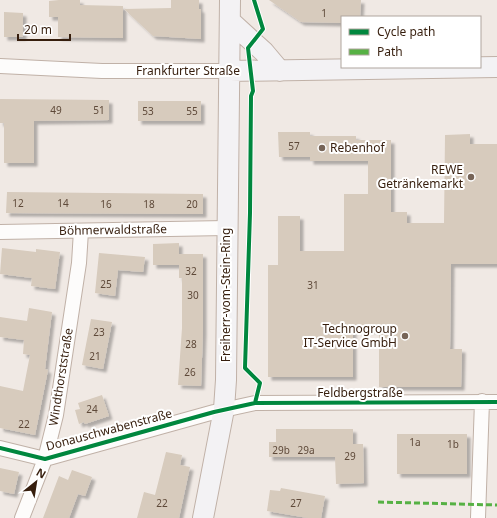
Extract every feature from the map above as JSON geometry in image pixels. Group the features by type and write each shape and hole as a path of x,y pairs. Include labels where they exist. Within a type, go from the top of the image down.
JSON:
{"main road":[{"name":"Freiherr-vom-Stein-Ring","path":"203,518 224,409 226,341 226,228 229,174 230,0"},
{"path":"231,22 264,52 280,71"},
{"name":"Frankfurter Straße","path":"481,67 497,67"},
{"name":"Frankfurter Straße","path":"230,70 280,71 443,68"}],"street":[{"name":"Frankfurter Straße","path":"0,66 102,71 230,70"},
{"name":"Böhmerwaldstraße","path":"0,232 226,228"},
{"name":"Windthorststraße","path":"22,518 45,459 56,415 79,263 81,231"},
{"path":"478,518 482,402"},
{"name":"Feldbergstraße","path":"224,409 255,403 497,402"},
{"name":"Donauschwabenstraße","path":"0,448 45,459 224,409"}],"building":[{"path":"80,0 80,5 123,6 123,38 58,37 58,17 49,17 49,1"},
{"path":"171,0 199,0 199,9 201,9 201,39 153,36 124,9 171,8"},
{"path":"269,0 361,0 360,16 341,16 341,23 301,22"},
{"path":"4,12 23,13 23,37 4,37"},
{"path":"0,99 109,100 109,120 34,121 34,163 4,163 4,123 0,123"},
{"path":"138,101 201,101 201,121 138,121"},
{"path":"278,132 310,132 310,136 356,136 356,140 391,140 391,212 407,212 407,223 444,223 445,135 470,134 470,144 497,144 497,264 451,264 450,349 462,349 461,387 379,387 379,330 353,330 353,377 268,377 268,265 278,265 278,216 300,216 300,251 344,251 344,194 368,194 368,161 310,161 310,157 279,157"},
{"path":"7,192 203,194 203,214 6,213"},
{"path":"179,243 179,254 203,254 201,386 178,385 182,328 182,278 179,278 179,265 153,265 153,244"},
{"path":"2,248 36,252 36,249 60,252 55,289 31,286 32,278 0,274"},
{"path":"99,253 145,257 143,272 118,270 115,296 95,293"},
{"path":"29,308 52,312 45,369 48,370 35,435 0,428 0,386 23,391 30,355 23,354 24,340 0,337 0,317 27,321"},
{"path":"91,319 112,322 103,369 82,365"},
{"path":"102,395 109,416 85,424 84,422 79,424 75,410 80,409 78,403"},
{"path":"276,429 353,429 353,444 363,444 364,483 336,484 335,457 269,457 269,442 276,442"},
{"path":"397,434 467,434 467,474 397,474"},
{"path":"166,452 182,455 180,465 190,467 179,518 137,518 144,492 155,495"},
{"path":"0,468 19,472 14,494 0,491"},
{"path":"72,470 92,477 85,496 78,494 69,518 43,518 59,476 68,480"},
{"path":"281,488 325,496 321,518 308,518 267,511 270,490 280,491"}],"marked path":[{"path":"378,502 497,505"}],"cycle path":[{"path":"254,0 263,29 248,48 253,91 251,96 250,213 245,368 260,383 255,403"},
{"path":"0,448 45,459 214,412 255,403 497,402"}],"place":[{"name":"Rebenhof","path":"322,148"},
{"name":"REWE Getränkemarkt","path":"471,177"},
{"name":"Technogroup IT-Service GmbH","path":"405,336"}]}
